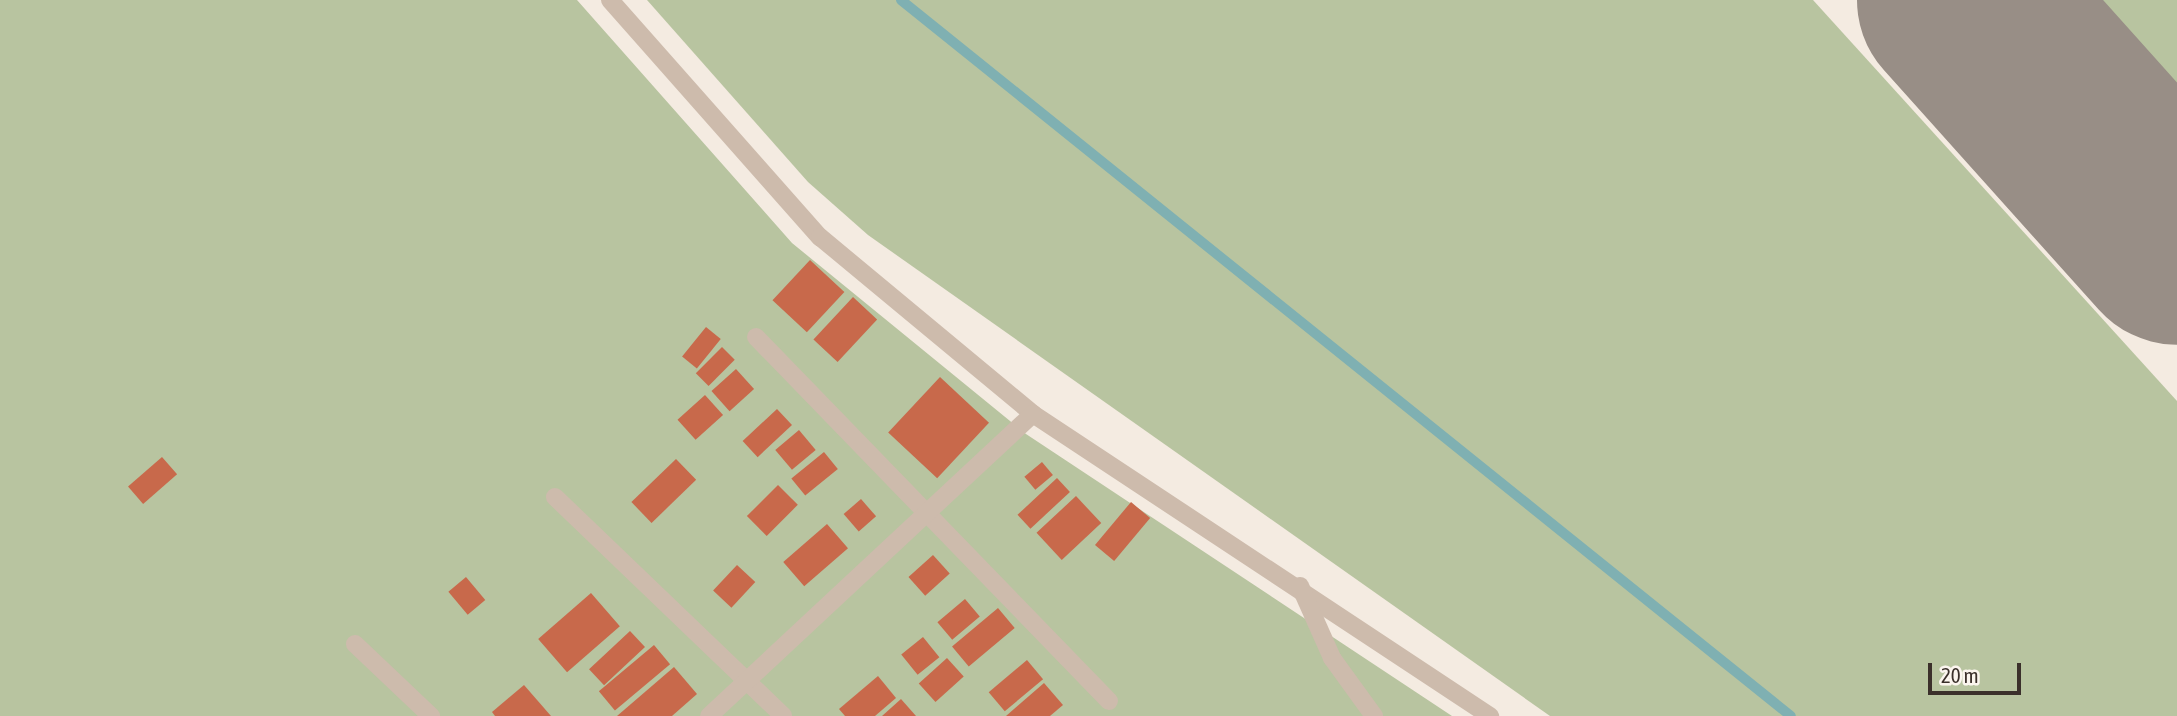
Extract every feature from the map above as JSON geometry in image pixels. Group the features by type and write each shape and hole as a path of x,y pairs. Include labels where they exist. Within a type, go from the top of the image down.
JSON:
{"street":[{"path":"610,0 820,237 1033,414 1300,586 1490,716"},
{"path":"756,337 1109,701"},
{"path":"709,716 1033,414"},
{"path":"555,497 749,678 783,716"},
{"path":"1300,586 1332,658 1374,716"},
{"path":"355,644 431,716"}],"green space":[{"path":"0,0 577,0 792,243 1026,434 1452,716 0,716"},
{"path":"647,0 1813,0 2177,401 2177,716 1550,716 868,235 808,182"},
{"path":"2081,0 2177,0 2177,103"}],"building":[{"path":"810,260 844,292 807,332 772,300"},
{"path":"853,297 877,320 838,362 813,339"},
{"path":"706,327 721,339 697,368 682,357"},
{"path":"722,347 735,360 709,386 696,373"},
{"path":"736,369 754,389 730,411 711,391"},
{"path":"940,377 989,423 937,478 888,433"},
{"path":"705,395 723,415 696,440 678,420"},
{"path":"777,409 792,425 758,457 743,441"},
{"path":"799,430 816,450 792,470 775,450"},
{"path":"824,452 838,469 805,496 791,478"},
{"path":"162,457 177,474 143,504 128,487"},
{"path":"676,459 696,480 652,523 631,502"},
{"path":"1042,462 1053,475 1035,490 1024,477"},
{"path":"1057,478 1070,492 1030,529 1018,515"},
{"path":"778,485 798,505 767,536 747,516"},
{"path":"1076,496 1101,523 1062,560 1037,533"},
{"path":"861,499 876,516 859,531 844,514"},
{"path":"1131,502 1150,518 1114,561 1095,545"},
{"path":"827,524 848,548 804,586 783,562"},
{"path":"933,555 950,574 925,596 908,577"},
{"path":"737,565 755,582 731,608 713,591"},
{"path":"466,577 485,600 468,615 448,592"},
{"path":"591,593 620,626 567,672 538,639"},
{"path":"965,599 980,617 952,640 937,622"},
{"path":"998,608 1015,628 969,666 952,647"},
{"path":"630,631 645,647 604,685 589,669"},
{"path":"923,637 939,657 918,675 901,655"},
{"path":"654,645 670,664 615,710 599,691"},
{"path":"947,658 964,677 935,702 919,683"},
{"path":"1027,660 1043,679 1005,711 989,692"},
{"path":"674,667 697,694 672,716 617,716"},
{"path":"878,676 896,698 875,716 845,716 839,709"},
{"path":"1044,683 1063,705 1050,716 1006,716"},
{"path":"524,685 551,716 495,716 492,712"},
{"path":"901,699 916,716 882,716"}],"waterway":[{"path":"901,0 1791,716"}],"runway":[{"path":"1962,0 2177,240"}]}
